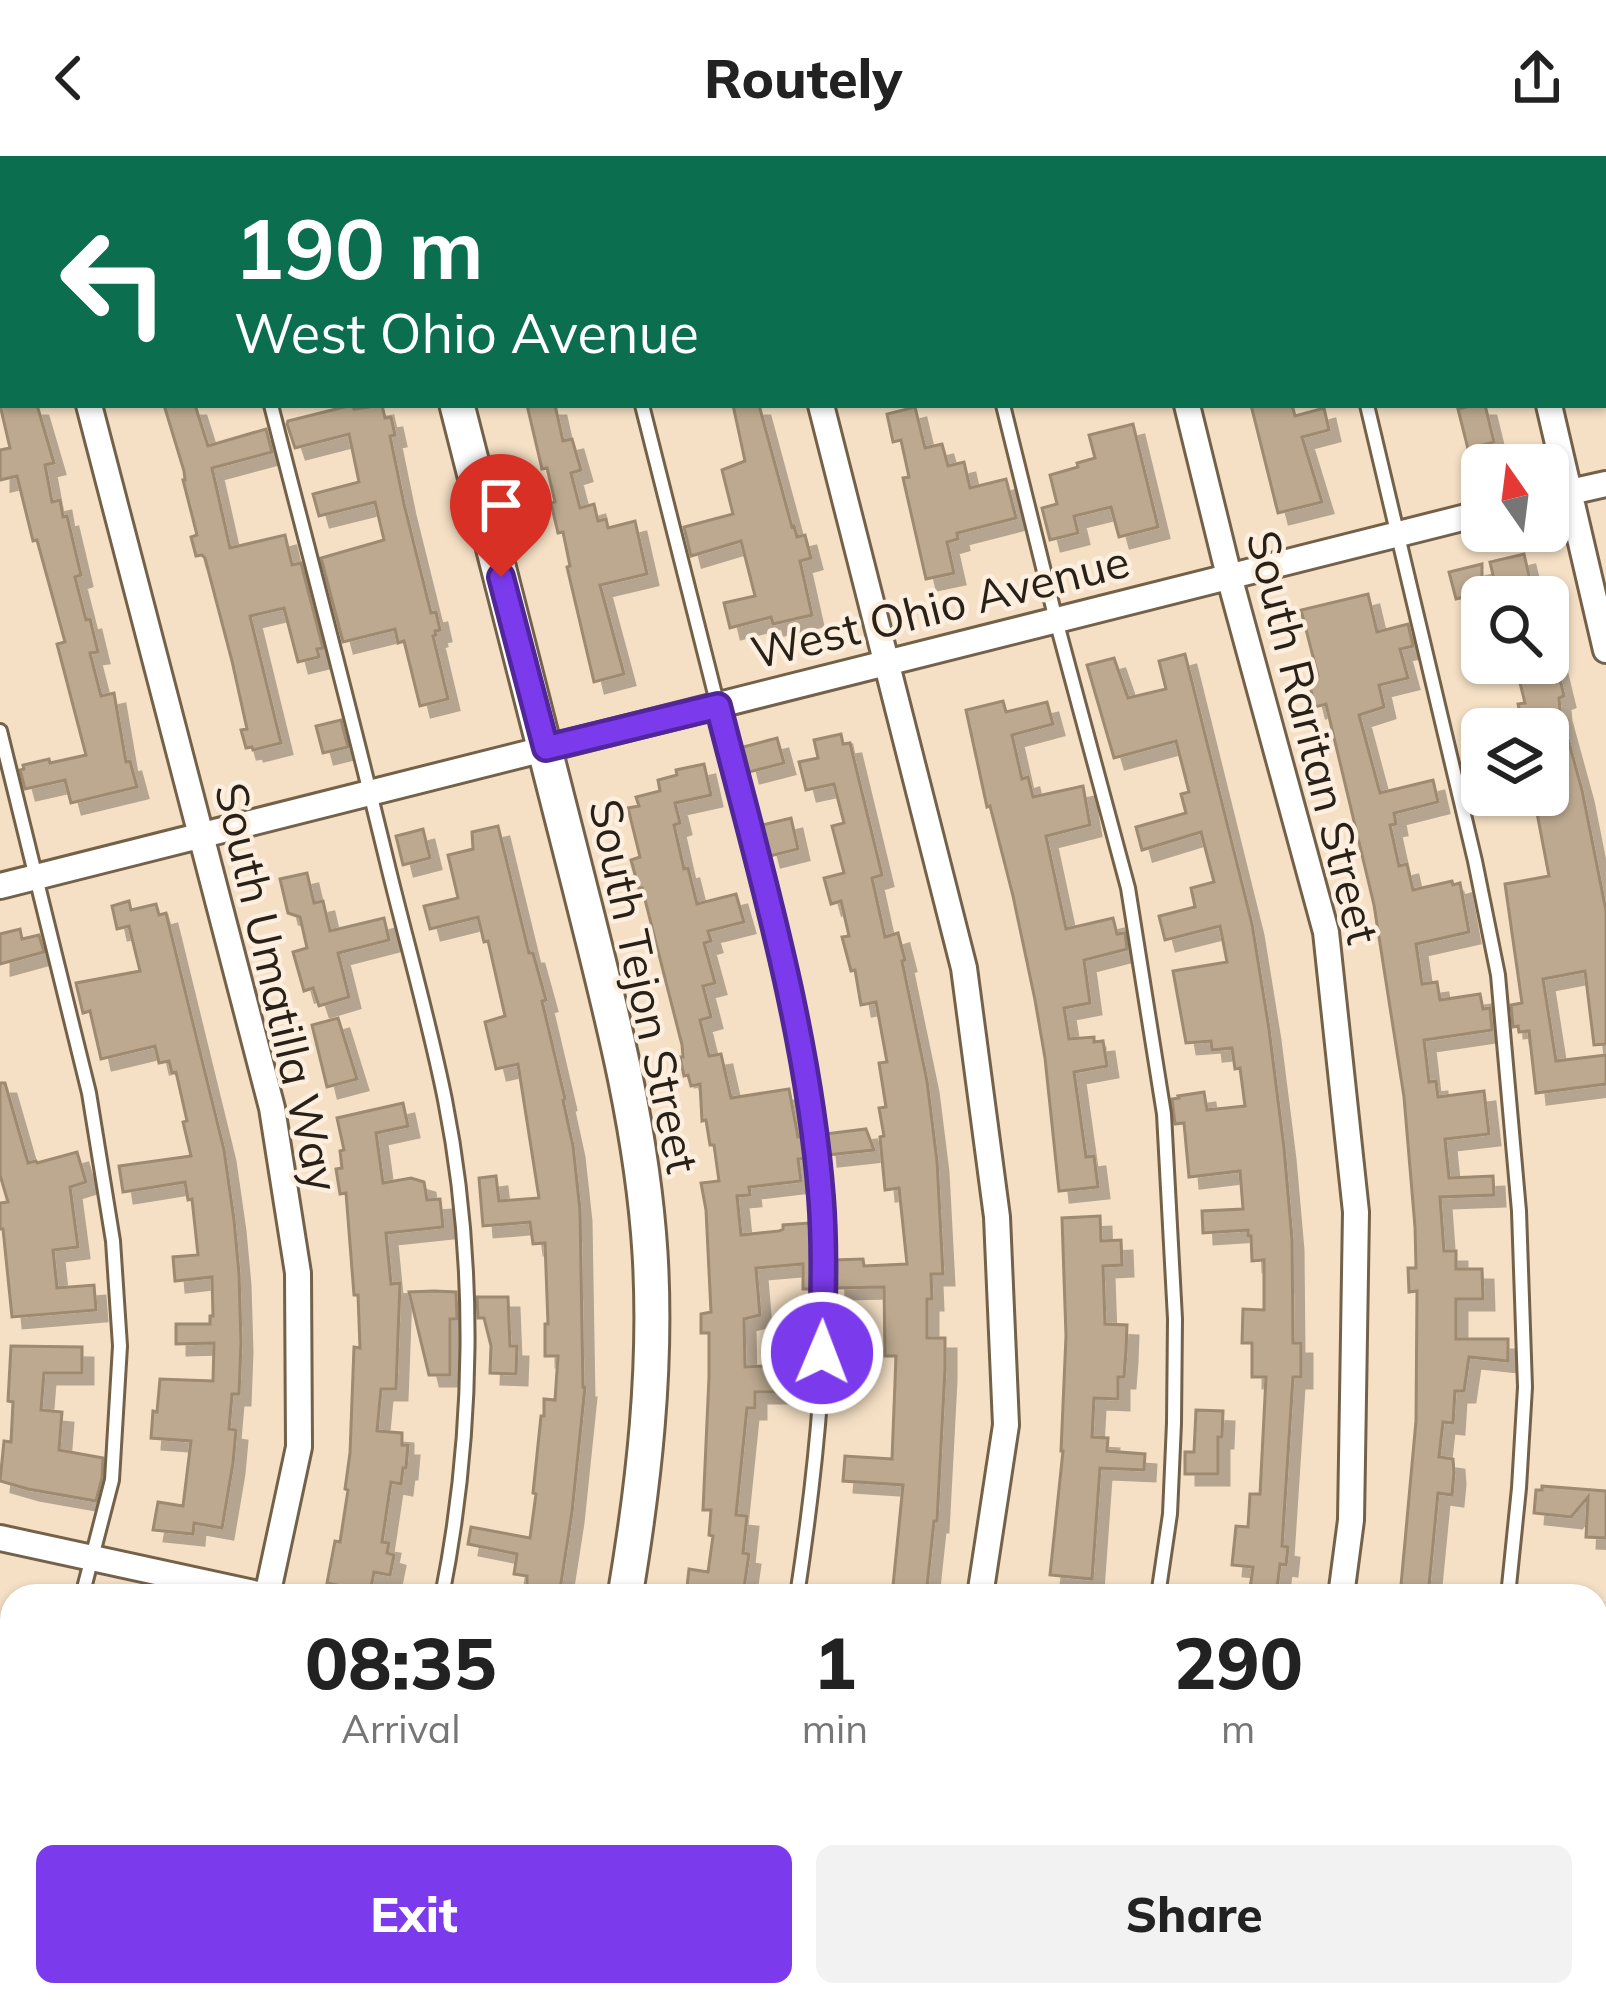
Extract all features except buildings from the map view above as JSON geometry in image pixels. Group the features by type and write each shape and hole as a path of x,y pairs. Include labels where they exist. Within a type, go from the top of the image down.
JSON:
{"street":[{"name":"South Umatilla Way","path":"90,408 272,1108 298,1273 298,1447 269,1584"},
{"name":"South Tejon Street","path":"458,408 618,1040 638,1142 652,1300 649,1401 627,1584"},
{"path":"822,408 964,968 997,1217 1006,1425 982,1584"},
{"name":"South Raritan Street","path":"1187,408 1326,932 1356,1212 1352,1520 1343,1584"},
{"path":"1549,408 1553,444"},
{"path":"1569,493 1606,484"},
{"name":"West Ohio Avenue","path":"0,886 1461,518"},
{"path":"1569,528 1606,650"},
{"path":"0,1538 212,1584"}],"lane":[{"path":"272,408 445,1101 462,1225 466,1324 465,1400 453,1539 444,1584"},
{"path":"642,408 786,974 809,1103 824,1258 818,1437 799,1584"},
{"path":"1004,408 1128,888 1165,1114 1175,1319 1174,1423 1170,1514 1160,1584"},
{"path":"1368,408 1498,976 1517,1189 1525,1387 1509,1584"},
{"path":"0,731 89,1093 113,1241 120,1346 117,1419 112,1480 85,1584"}],"route":[{"path":"501,577 546,748 718,706 786,974 809,1103 824,1258 822,1353"}]}
